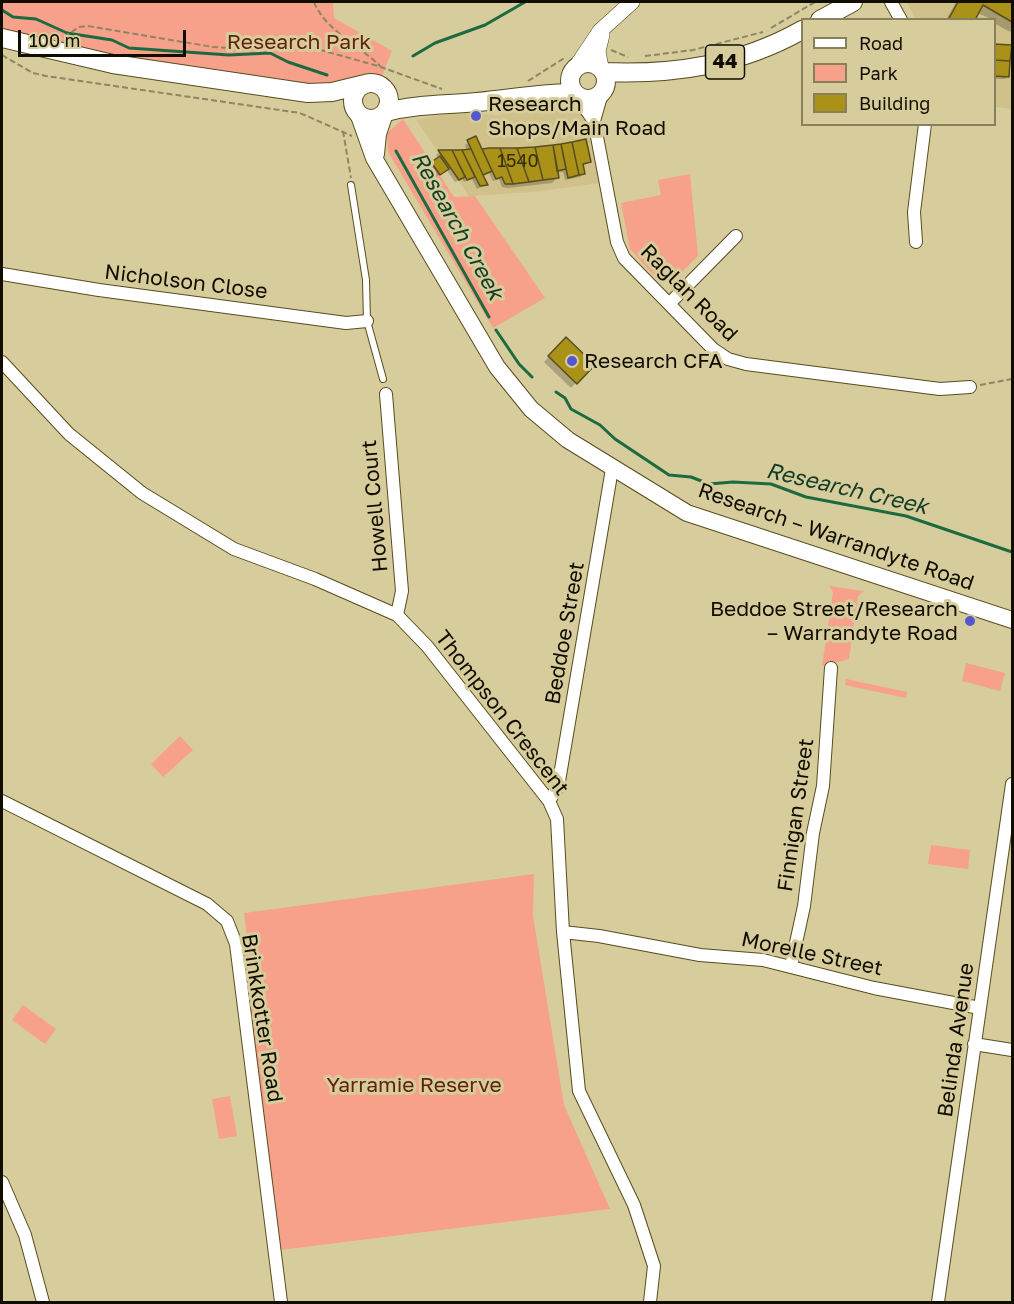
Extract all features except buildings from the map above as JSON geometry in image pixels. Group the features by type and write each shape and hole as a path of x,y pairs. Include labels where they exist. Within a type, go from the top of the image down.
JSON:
{"main road":[{"path":"824,18 853,2"},
{"name":"44","path":"642,66 706,66 745,57 801,30"},
{"path":"6,41 104,63 308,93 332,92 375,83 407,97 433,103"},
{"path":"308,93 357,112 371,120 386,113 433,103 479,102 524,88 552,85 586,63 603,81"},
{"path":"524,88 592,99 603,81 642,66"},
{"path":"574,69 569,80 575,95"},
{"path":"357,112 353,103 355,94 365,84"},
{"path":"378,163 377,140 390,99 383,87"},
{"name":"Research – Warrandyte Road","path":"357,112 378,163 497,367 531,409 568,440 687,513 1012,620"}],"street":[{"path":"574,69 595,45 605,27 632,2"},
{"path":"891,2 900,18"},
{"path":"595,45 603,81"},
{"name":"Raglan Road","path":"603,81 594,121 617,242 633,270 713,349 728,358 746,364 940,389 970,387"},
{"name":"Raglan Road","path":"575,95 594,121"},
{"path":"916,242 914,212 925,126"},
{"path":"669,304 736,236"},
{"name":"Nicholson Close","path":"2,274 99,290 346,323 367,321"},
{"name":"Thompson Crescent","path":"2,362 69,434 142,493 234,549 315,579 397,615 427,646 549,801 557,819 563,932 579,1091 634,1205 654,1266 650,1302"},
{"name":"Howell Court","path":"386,394 402,591 397,615"},
{"name":"Beddoe Street","path":"549,801 558,787 612,469"},
{"name":"Finnigan Street","path":"791,966 824,786 831,668"},
{"name":"Belinda Avenue","path":"938,1302 1012,784"},
{"name":"Brinkkotter Road","path":"2,801 207,904 226,921 236,944 281,1302"},
{"name":"Morelle Street","path":"563,932 599,936 700,955 763,960 874,988 980,1008"},
{"path":"974,1044 1012,1050"},
{"path":"2,1182 25,1235 43,1302"}],"lane":[{"path":"351,185 366,280 367,321 383,379"}],"path":[{"path":"314,2 332,27 381,67"},
{"path":"642,66 767,30 816,2"},
{"path":"64,38 75,29 93,26 213,47 247,49 303,45 381,67 447,91"},
{"path":"524,88 529,81 580,46 595,45 631,58"},
{"path":"2,55 39,75 300,113 353,136"},
{"path":"343,131 351,167 351,185"},
{"path":"970,387 1012,379"}],"shaded area":[{"path":"907,2 1012,2 1012,109 996,107 996,18 915,18"},
{"path":"569,104 585,113 600,183 533,192 469,196 416,120 451,113 499,115 536,105"}],"green space":[{"name":"Research Park","path":"2,2 333,2 334,18 392,51 381,78 367,77 348,84 313,86 130,59 2,29"},
{"path":"403,119 454,197 475,196 545,298 493,328 388,152 387,133"},
{"path":"690,174 698,256 672,282 659,281 630,249 621,203 661,195 658,180"},
{"path":"829,586 864,591 858,596 849,659 822,666 833,592"},
{"path":"966,663 1005,673 1000,691 962,681"},
{"path":"846,679 907,692 906,698 845,685"},
{"path":"180,736 193,750 163,777 151,764"},
{"path":"931,845 970,850 968,869 928,864"},
{"name":"Yarramie Reserve","path":"534,874 533,916 564,1105 610,1209 280,1250 241,944 248,946 244,913"},
{"path":"23,1005 56,1029 45,1044 12,1020"},
{"path":"230,1096 237,1136 219,1139 212,1099"}],"waterway":[{"path":"413,56 435,43 485,25 525,2"},
{"name":"Research Creek","path":"2,10 13,17 36,19 67,33 112,40 129,48 229,55 270,53 288,62 327,75"},
{"name":"Research Creek","path":"396,151 489,317"},
{"name":"Research Creek","path":"496,330 519,364 532,377"},
{"name":"Research Creek","path":"556,392 565,398 571,409 600,425 615,439 669,475 691,477 709,484 733,482 771,484 806,497 906,516 1012,552"}],"place":[{"name":"Research Shops/Main Road","path":"476,116"},
{"name":"Research CFA","path":"572,361"},
{"name":"Beddoe Street/Research – Warrandyte Road","path":"970,621"}]}
